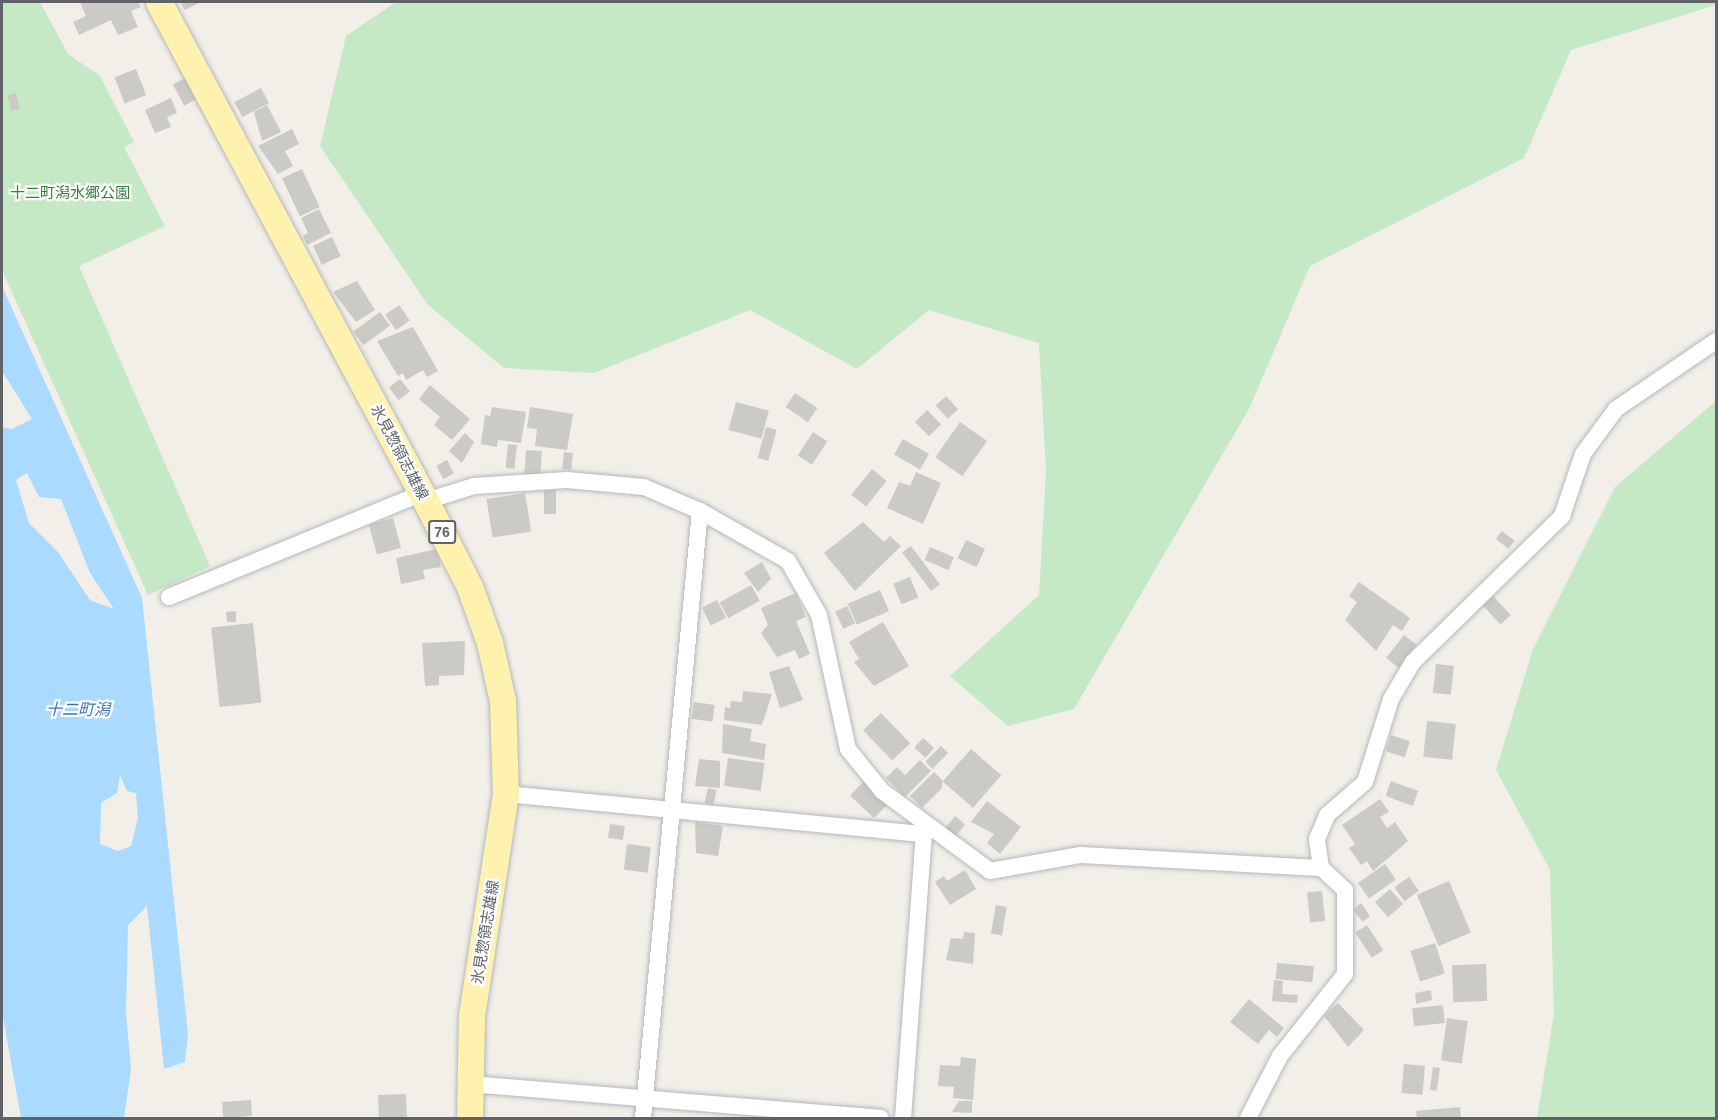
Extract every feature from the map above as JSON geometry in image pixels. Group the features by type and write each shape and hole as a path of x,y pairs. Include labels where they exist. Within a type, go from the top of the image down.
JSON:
{"main road":[{"name":"氷見惣領志雄線","path":"159,2 424,497 470,587 490,643 503,701 506,794 472,1016 470,1119"}],"street":[{"path":"1248,1119 1280,1056 1345,974 1345,890 1322,868 1317,839 1327,815 1365,782 1391,699 1413,662 1562,516 1583,454 1616,409 1716,341"},
{"path":"169,597 424,497 474,486 567,480 644,487 700,511 788,561 819,615 848,748 882,791 926,831 990,871 1080,855 1322,868"},
{"path":"643,1119 674,810 700,511"},
{"path":"506,794 926,831"},
{"path":"903,1119 926,831"},
{"path":"469,1084 881,1119"}],"green space":[{"name":"十二町潟水郷公園","path":"2,2 40,2 68,54 100,76 134,142 124,147 165,226 79,266 210,566 148,595 2,270"},
{"path":"396,2 1716,2 1716,5 1571,50 1524,158 1310,266 1250,407 1074,709 1008,726 950,676 1039,595 1046,471 1039,343 929,310 857,369 750,310 594,373 504,368 428,305 320,146 346,36"},
{"path":"1716,401 1716,1118 1537,1118 1554,1013 1550,870 1496,770 1533,649 1615,487"}],"water":[{"name":"十二町潟","path":"2,286 142,598 188,1034 185,1062 164,1069 147,906 128,925 126,1014 131,1069 124,1118 21,1118 2,1012 2,427 12,429 32,419 2,371","holes":["27,473 39,497 61,499 90,573 114,609 90,600 58,552 29,523 16,480","120,775 127,791 136,793 138,818 131,846 118,851 100,844 101,803 117,793"]}],"building":[{"path":"80,2 138,2 141,7 131,11 138,27 118,35 111,20 79,35 73,22 86,16"},
{"path":"180,2 201,2 185,10"},
{"path":"136,69 146,95 125,103 115,77"},
{"path":"187,77 198,98 184,106 173,85"},
{"path":"261,88 269,103 242,117 235,102"},
{"path":"16,93 20,109 11,111 7,95"},
{"path":"171,98 177,113 167,117 171,127 155,133 145,110"},
{"path":"267,105 281,132 262,141 254,112"},
{"path":"292,129 299,144 285,151 293,166 278,174 258,146"},
{"path":"302,169 320,207 300,216 282,178"},
{"path":"319,209 331,233 307,245 303,236 308,233 301,218"},
{"path":"332,237 341,256 322,265 313,246"},
{"path":"357,281 375,310 356,322 333,292"},
{"path":"399,305 410,321 396,330 385,315"},
{"path":"380,312 390,326 363,345 353,331"},
{"path":"413,327 438,371 427,377 423,370 406,380 403,373 398,376 377,341"},
{"path":"400,379 410,392 399,400 389,388"},
{"path":"430,385 470,419 452,440 434,425 440,417 419,399"},
{"path":"795,393 817,408 808,422 785,407"},
{"path":"946,396 958,409 948,419 936,406"},
{"path":"736,402 769,411 761,439 728,430"},
{"path":"492,407 526,412 521,443 498,440 497,447 481,444 485,415 490,416"},
{"path":"530,407 573,414 567,450 535,446 537,429 527,428"},
{"path":"927,410 941,424 929,436 915,422"},
{"path":"960,422 987,441 962,476 935,457"},
{"path":"766,427 777,430 768,461 758,458"},
{"path":"813,432 827,441 812,465 798,455"},
{"path":"465,433 474,442 462,463 449,451"},
{"path":"903,439 929,454 920,470 894,455"},
{"path":"508,444 517,445 514,469 505,468"},
{"path":"526,450 542,451 540,475 524,474"},
{"path":"564,452 573,453 571,470 562,469"},
{"path":"447,460 454,473 443,479 436,466"},
{"path":"872,469 887,481 866,507 851,495"},
{"path":"916,472 941,483 923,524 887,508 899,482 910,486"},
{"path":"544,490 556,490 556,514 544,514"},
{"path":"525,493 531,532 493,538 486,499"},
{"path":"393,518 401,548 377,554 369,524"},
{"path":"863,522 884,542 890,536 901,546 855,591 824,553"},
{"path":"1502,531 1515,541 1508,549 1496,539"},
{"path":"966,540 985,549 977,567 958,558"},
{"path":"911,546 940,584 931,591 902,553"},
{"path":"930,547 954,557 948,570 925,560"},
{"path":"437,549 441,567 423,570 425,579 401,584 396,558"},
{"path":"762,562 771,579 758,592 744,573"},
{"path":"910,577 918,597 902,604 893,584"},
{"path":"1359,582 1410,618 1402,631 1393,625 1376,651 1345,620 1357,602 1349,596"},
{"path":"751,585 760,601 728,618 720,602"},
{"path":"880,590 889,611 857,625 848,604"},
{"path":"796,593 806,617 796,621 810,654 799,659 795,650 777,657 761,633 768,625 761,608"},
{"path":"1493,596 1511,615 1500,625 1483,606"},
{"path":"717,600 726,618 711,626 702,608"},
{"path":"847,606 855,623 843,629 835,611"},
{"path":"236,611 236,622 227,622 226,612"},
{"path":"883,622 909,666 874,686 854,662 859,659 849,642"},
{"path":"253,623 261,703 220,707 211,627"},
{"path":"1404,635 1417,645 1399,668 1386,658"},
{"path":"465,641 464,675 439,676 439,685 425,686 422,643"},
{"path":"1436,664 1454,666 1451,695 1433,693"},
{"path":"789,666 803,700 780,708 769,672"},
{"path":"743,691 772,694 762,725 724,720 725,707 730,708 731,701 742,702"},
{"path":"694,702 715,705 712,722 692,719"},
{"path":"881,713 910,743 892,761 863,730"},
{"path":"1427,721 1456,724 1452,760 1423,757"},
{"path":"723,724 752,729 750,741 766,744 764,760 722,753"},
{"path":"1391,735 1410,741 1405,757 1386,751"},
{"path":"923,738 934,748 925,758 914,748"},
{"path":"941,746 948,753 933,769 925,762"},
{"path":"971,749 1001,775 973,808 943,781"},
{"path":"728,758 765,763 761,791 724,786"},
{"path":"699,759 720,761 720,788 695,786"},
{"path":"920,760 931,771 905,797 886,778 897,767 905,775"},
{"path":"934,772 943,781 941,789 922,808 910,796"},
{"path":"864,781 888,804 874,818 850,795"},
{"path":"1391,781 1418,791 1413,806 1386,796"},
{"path":"708,788 717,790 713,805 705,803"},
{"path":"1380,799 1389,812 1380,817 1387,828 1395,822 1408,841 1373,871 1367,861 1361,865 1349,848 1355,844 1342,825"},
{"path":"987,801 1021,827 1000,854 987,843 994,834 971,822"},
{"path":"955,816 965,824 955,837 945,828"},
{"path":"695,822 723,826 718,856 696,853"},
{"path":"610,824 625,826 623,840 608,838"},
{"path":"627,844 651,847 648,873 624,870"},
{"path":"1385,864 1396,880 1369,898 1358,883"},
{"path":"965,870 976,889 950,905 935,882 944,876 947,881"},
{"path":"1409,877 1419,891 1404,901 1394,888"},
{"path":"1449,881 1471,933 1439,946 1417,895"},
{"path":"1390,889 1403,904 1388,917 1375,902"},
{"path":"1322,891 1325,921 1310,922 1307,893"},
{"path":"1361,903 1370,916 1363,922 1353,910"},
{"path":"996,905 1007,907 1002,935 991,934"},
{"path":"1367,925 1383,950 1372,958 1355,933"},
{"path":"964,932 975,933 973,964 946,960 951,938 963,939"},
{"path":"1435,943 1445,973 1420,981 1410,951"},
{"path":"1277,963 1314,966 1312,982 1276,979"},
{"path":"1486,964 1487,1001 1453,1002 1452,965"},
{"path":"1274,980 1283,981 1282,994 1298,995 1297,1003 1272,1001"},
{"path":"1431,990 1432,1000 1416,1004 1415,993"},
{"path":"1249,999 1284,1028 1277,1037 1269,1030 1258,1044 1230,1022"},
{"path":"1338,1003 1364,1030 1348,1047 1324,1016"},
{"path":"1443,1005 1445,1023 1414,1026 1412,1008"},
{"path":"1447,1018 1468,1021 1462,1064 1441,1061"},
{"path":"961,1057 976,1059 973,1100 953,1098 954,1087 938,1086 940,1065 960,1066"},
{"path":"1404,1064 1425,1066 1422,1095 1401,1093"},
{"path":"1433,1067 1440,1068 1437,1091 1430,1090"},
{"path":"406,1094 407,1118 379,1118 378,1095"},
{"path":"251,1100 252,1116 223,1118 222,1102"},
{"path":"959,1101 972,1101 972,1113 952,1112"},
{"path":"1460,1107 1461,1118 1417,1118 1416,1111"}]}
